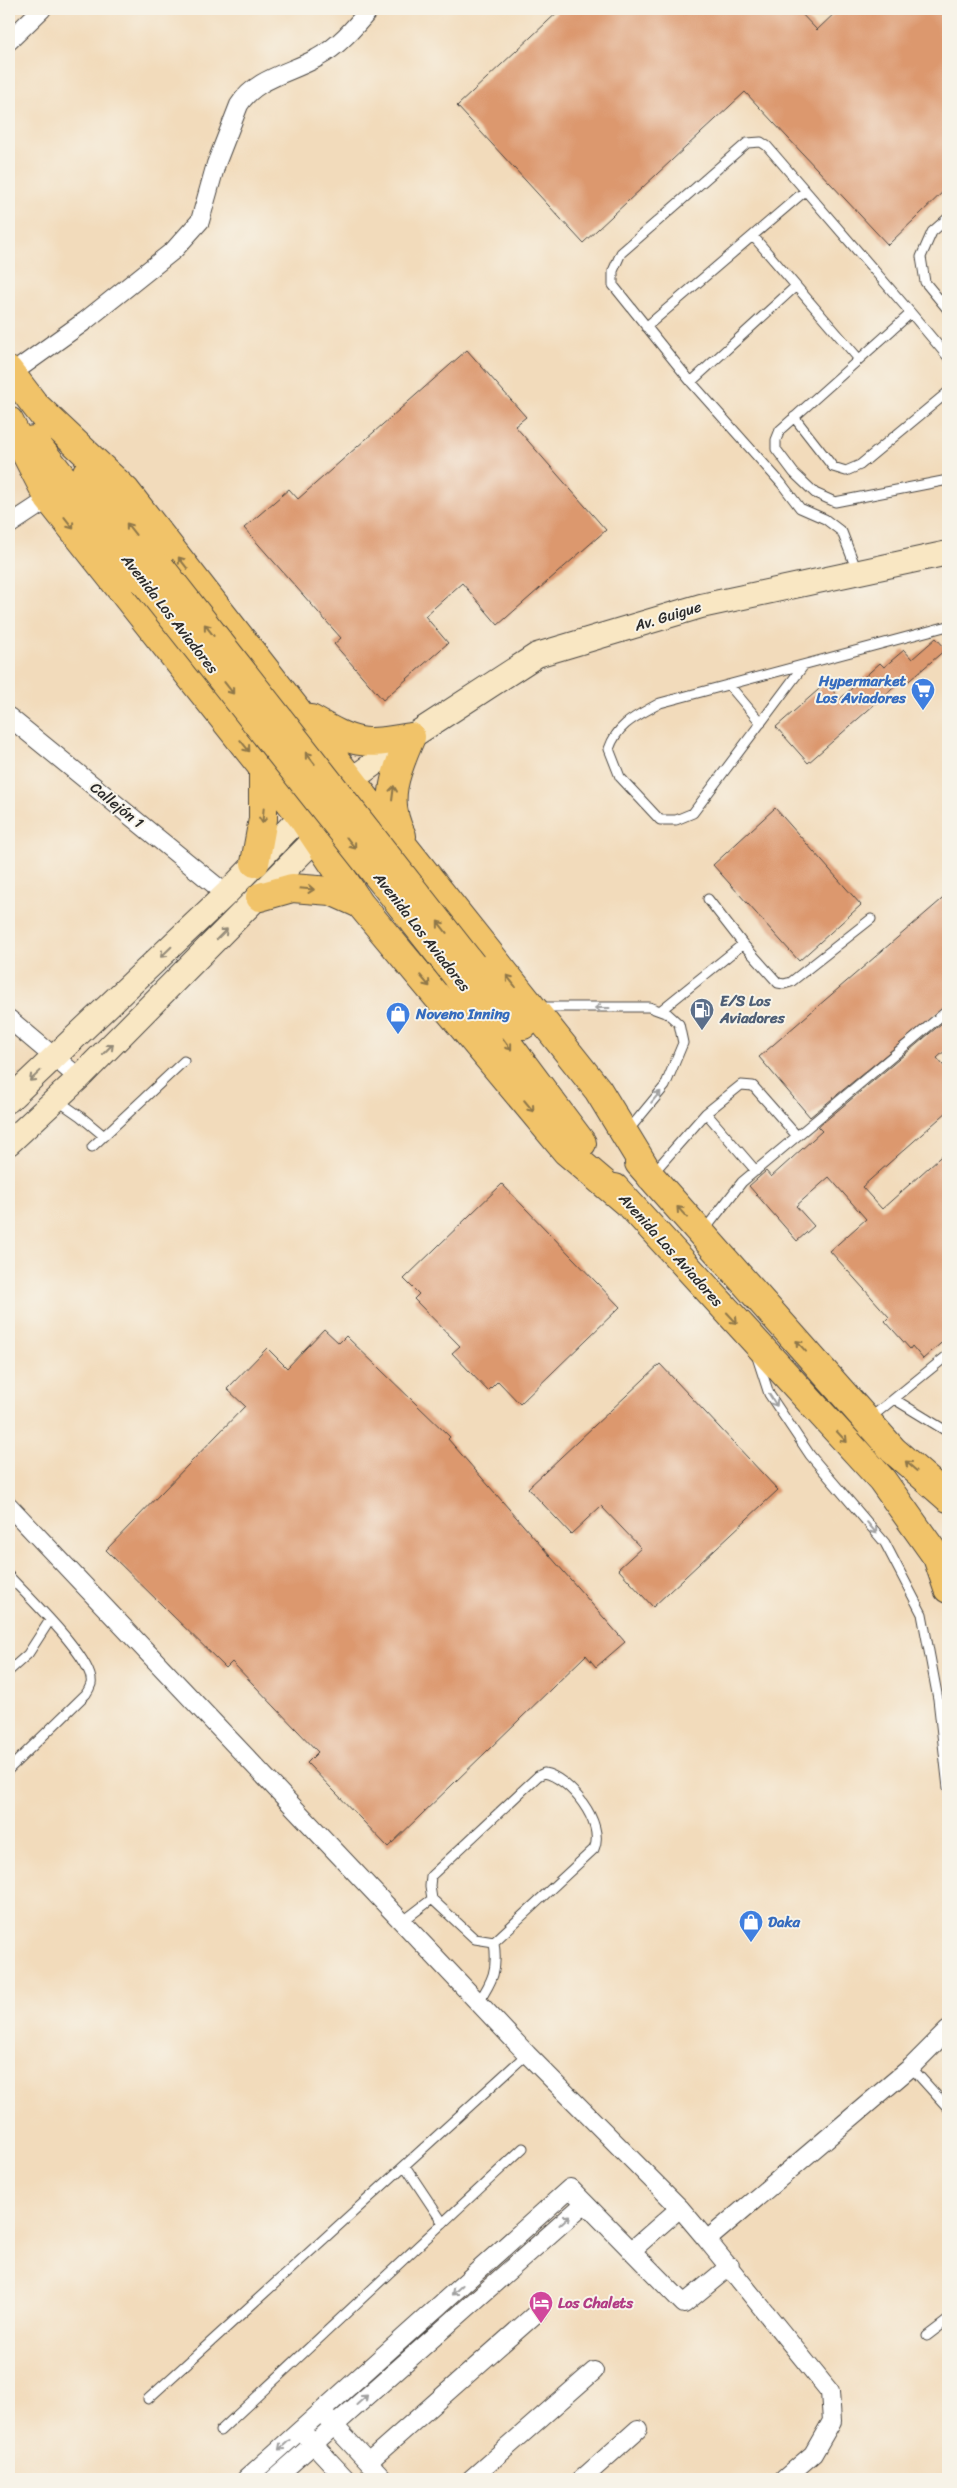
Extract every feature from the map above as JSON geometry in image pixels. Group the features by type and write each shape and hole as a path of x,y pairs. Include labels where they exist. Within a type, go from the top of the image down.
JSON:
{"main road":[{"name":"Avenida Los Aviadores","path":"10,373 38,408 152,575 465,971 626,1202 882,1480 937,1557 948,1589"},
{"path":"38,408 126,491 357,787 598,1090 650,1177"},
{"name":"Avenida Los Aviadores","path":"9,410 59,492 152,575"},
{"path":"9,421 59,492 263,769 308,827 360,904 566,1151 626,1202"},
{"name":"Av. Guigue","path":"308,827 357,787 411,737 537,656 701,606 948,553"},
{"path":"298,712 348,740 373,744 411,737"},
{"path":"411,737 396,771 392,804 395,823 412,855"},
{"path":"255,864 262,819 263,769"},
{"path":"9,1100 226,894 255,864 308,827"},
{"path":"9,1143 57,1100 260,897 308,827"},
{"path":"260,897 292,888 331,891 360,904"},
{"name":"Avenida Los Aviadores","path":"465,971 893,1450 948,1498"}],"street":[{"path":"9,41 42,9"},
{"path":"10,373 85,321 174,250 200,221 216,164 239,105 244,97 251,90 276,76 318,58 349,33 370,9"},
{"path":"9,525 59,492"},
{"name":"Callejón 1","path":"9,717 226,894"},
{"path":"9,1019 79,1078"},
{"path":"9,1506 478,2003 680,2208 730,2266 830,2392 832,2421 813,2454 784,2479"},
{"path":"707,2240 911,2066 948,2030"},
{"path":"246,2479 570,2188 684,2304 730,2266"},
{"path":"274,2479 584,2204"},
{"path":"630,2250 680,2208"},
{"path":"536,2219 548,2235"},
{"path":"481,2268 493,2285"},
{"path":"368,2462 540,2310"},
{"path":"471,2479 594,2371"},
{"path":"321,2412 384,2479"},
{"path":"582,2479 638,2429"},
{"path":"301,2430 346,2479"}],"lane":[{"path":"857,572 842,532 825,519 800,508 781,483 691,382 612,285 613,271 621,252 747,143 755,141 767,146 948,357"},
{"path":"646,327 805,191"},
{"path":"948,218 932,232 921,257 925,282 948,310"},
{"path":"753,236 858,358"},
{"path":"691,382 796,286"},
{"path":"911,313 858,358 780,430 776,440 776,449 794,473 816,493 835,502 948,480"},
{"path":"794,418 833,467 846,471 860,465 948,392"},
{"path":"804,665 693,813 676,820 660,820 620,777 609,750 614,736 624,724 660,703 948,626"},
{"path":"729,684 761,723"},
{"path":"708,899 743,944 778,982 784,984 791,982 871,919"},
{"path":"660,1011 743,944"},
{"path":"532,1007 649,1007 668,1014 679,1024 683,1043 665,1086 625,1134"},
{"path":"701,1234 742,1182 948,1010"},
{"path":"92,1147 184,1061"},
{"path":"650,1177 706,1114 741,1085 753,1086 797,1136"},
{"path":"57,1100 104,1136"},
{"path":"706,1114 756,1171"},
{"path":"751,1338 769,1394 810,1455 885,1543 922,1614 938,1699 948,1788"},
{"path":"867,1421 948,1355"},
{"path":"894,1399 948,1432"},
{"path":"9,1576 78,1650 88,1667 92,1683 86,1694 9,1769"},
{"path":"9,1671 28,1654 50,1620"},
{"path":"544,1773 553,1775 584,1802 597,1832 597,1842 594,1849 494,1942 475,1939 432,1898 431,1876 538,1776 544,1773"},
{"path":"402,1922 432,1898"},
{"path":"478,2003 493,1980 497,1961 494,1942"},
{"path":"148,2400 527,2054"},
{"path":"911,2066 948,2108"},
{"path":"220,2431 523,2148"},
{"path":"405,2166 443,2223"},
{"path":"928,2336 948,2320"}],"building":[{"path":"561,9 797,9 817,30 839,9 948,9 948,187 888,245 745,92 583,243 457,106"},
{"path":"467,350 526,417 515,426 606,530 498,625 462,583 425,616 448,643 383,700 334,644 341,638 244,528 289,489 298,499"},
{"path":"936,638 946,649 903,686 900,682 808,763 776,727 826,683 840,699 880,663 884,667 904,650 912,659"},
{"path":"775,808 861,905 799,961 713,865"},
{"path":"948,894 948,1004 810,1117 759,1057"},
{"path":"948,1018 948,1048 937,1058 948,1071 948,1111 862,1187 882,1209 948,1150 948,1337 923,1359 912,1346 910,1349 885,1321 889,1317 830,1251 866,1219 829,1177 796,1206 814,1226 797,1241 749,1186 766,1171 771,1177 822,1131 818,1127"},
{"path":"502,1184 620,1307 520,1404 498,1381 488,1391 452,1353 460,1346 414,1299 419,1294 404,1279"},
{"path":"324,1329 339,1343 346,1336 450,1437 448,1439 625,1642 596,1667 586,1655 388,1847 307,1763 318,1752 232,1662 226,1668 106,1550 245,1406 227,1389 267,1348 287,1368"},
{"path":"660,1364 778,1490 653,1607 618,1569 641,1548 601,1506 571,1534 528,1488"}],"place":[{"name":"Hypermarket Los Aviadores","path":"923,711"},
{"name":"E/S Los Aviadores","path":"702,1031"},
{"name":"Noveno Inning","path":"398,1035"},
{"name":"Daka","path":"751,1943"},
{"name":"Los Chalets","path":"541,2324"}]}
